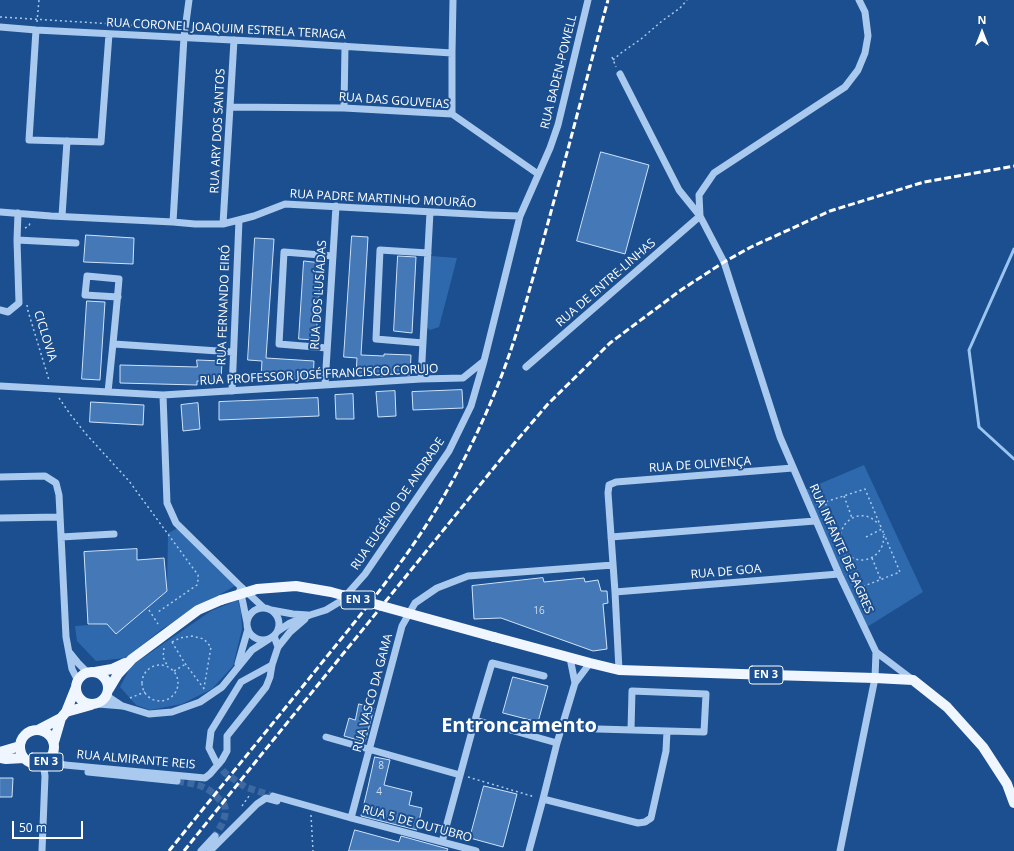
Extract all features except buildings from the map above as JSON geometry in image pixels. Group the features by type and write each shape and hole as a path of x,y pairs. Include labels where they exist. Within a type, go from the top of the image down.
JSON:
{"main road":[{"name":"EN 3","path":"54,742 48,733 44,731 33,730 28,732 21,741 20,746 22,755 29,762 34,764 44,762 52,756 54,752 54,742 63,715 82,676 90,672 112,669 132,659 198,610 220,600 256,589 296,586 331,592 590,664 619,670 913,680"},
{"name":"EN 3","path":"38,730 63,715 103,701 118,674 132,659"},
{"path":"90,672 100,673 105,677 108,683 108,693"},
{"path":"913,680 947,707 983,747 1006,784 1014,803"},
{"path":"77,684 76,694 80,699 85,703 94,704"},
{"name":"EN 3","path":"0,752 20,746"},
{"name":"EN 3","path":"0,758 24,758"}],"street":[{"path":"173,222 184,37 189,0"},
{"path":"452,114 453,0"},
{"name":"RUA BADEN-POWELL","path":"520,216 558,125 588,0"},
{"path":"700,216 699,194 714,173 845,87 858,70 865,53 868,36 866,12 859,0"},
{"name":"RUA CORONEL JOAQUIM ESTRELA TERIAGA","path":"0,27 452,53"},
{"path":"39,30 29,140 101,142 109,34"},
{"name":"RUA ARY DOS SANTOS","path":"223,224 234,40"},
{"path":"344,108 345,46"},
{"path":"620,74 679,190 700,216"},
{"name":"RUA DAS GOUVEIAS","path":"230,108 344,108 452,114 538,174"},
{"path":"62,216 67,141"},
{"name":"RUA PADRE MARTINHO MOURÃO","path":"0,212 195,224 223,224 254,216 285,204 520,216"},
{"name":"RUA DOS LUSÍADAS","path":"325,386 336,206"},
{"path":"421,380 430,212"},
{"path":"0,310 8,312 19,303 20,240 18,213"},
{"path":"484,360 520,216"},
{"name":"RUA INFANTE DE SAGRES","path":"700,216 724,262 780,437 839,574 876,652 875,678 840,851"},
{"name":"RUA DE ENTRE-LINHAS","path":"526,367 700,216"},
{"name":"RUA FERNANDO EIRÓ","path":"232,391 239,220"},
{"path":"20,240 76,243"},
{"path":"423,344 376,339 380,250 428,253"},
{"path":"327,348 279,344 284,252 333,256"},
{"path":"108,392 114,344 118,298 119,278 87,276 85,295 118,298"},
{"path":"114,344 233,352"},
{"name":"RUA PROFESSOR JOSÉ FRANCISCO CORUJO","path":"0,386 163,395 463,378 484,360"},
{"name":"RUA EUGÉNIO DE ANDRADE","path":"123,706 148,714 172,712 200,702 222,687 252,650 290,623 326,610 341,601 365,574 449,451 471,406 484,360"},
{"path":"163,395 167,503 176,523 238,584 267,609 275,613 279,625 273,635 262,640 252,635 248,626 238,584"},
{"name":"RUA DE OLIVENÇA","path":"611,537 608,493 609,485 616,482 794,468"},
{"path":"0,477 45,476 56,483 59,495 66,637 72,669 77,684"},
{"path":"0,518 60,517"},
{"path":"619,670 611,537 815,520"},
{"path":"61,537 114,534"},
{"name":"RUA VASCO DA GAMA","path":"351,818 402,626 415,604 438,588 468,576 613,565"},
{"name":"RUA DE GOA","path":"615,592 839,574"},
{"path":"237,668 249,617 252,612 258,609 267,609"},
{"name":"RUA EUGÉNIO DE ANDRADE","path":"267,609 294,614 310,615"},
{"name":"RUA EUGÉNIO DE ANDRADE","path":"278,647 290,632 310,615"},
{"path":"216,762 209,748 211,731 241,682 272,665 278,647 273,635"},
{"path":"68,651 78,664 90,672"},
{"path":"876,652 913,680"},
{"path":"570,658 575,683"},
{"path":"442,842 492,663 544,676"},
{"path":"529,851 575,683 590,664"},
{"name":"RUA ALMIRANTE REIS","path":"44,762 205,778 210,774 228,751 227,736 266,687 270,677 272,665"},
{"path":"562,728 631,730 666,731 704,732 706,694 632,691 631,730"},
{"path":"108,693 123,706"},
{"path":"94,704 123,706"},
{"path":"475,720 558,743"},
{"path":"543,799 638,824 646,822 651,818 666,752 666,731"},
{"path":"326,737 460,775"},
{"path":"42,851 45,776 44,762"},
{"name":"RUA ALMIRANTE REIS","path":"64,765 84,772 177,781"},
{"path":"210,851 257,804 269,797"},
{"name":"RUA 5 DE OUTUBRO","path":"269,797 341,818 351,818"},
{"name":"RUA 5 DE OUTUBRO","path":"269,797 442,842 462,849 476,851"},
{"path":"201,851 215,836"}],"path":[{"path":"39,30 43,29 37,22 40,0"},
{"path":"613,60 620,53 641,39 680,8 687,0"},
{"path":"0,17 232,31"},
{"path":"612,57 620,74"},
{"path":"20,240 24,230 30,225 30,214"},
{"name":"CICLOVIA","path":"27,304 38,346 54,389 70,414 86,434 129,481 198,575 196,585 158,612"},
{"path":"865,489 900,572 859,588 825,502 844,496 865,489"},
{"path":"844,496 852,518"},
{"path":"840,540 840,533 843,526 852,518 862,516 870,517 882,528"},
{"path":"866,537 882,528"},
{"path":"842,548 851,557 858,560 872,558 878,554 882,548 884,534"},
{"path":"872,558 881,580"},
{"path":"149,610 158,624"},
{"path":"168,667 156,666 146,673 142,685 145,692 151,699 156,701 168,700 176,692 178,687 178,681 174,672 168,667 163,657 164,648 171,641 180,638 192,636 204,639 211,647 204,688"},
{"path":"171,641 209,695"},
{"path":"174,672 186,664"},
{"path":"130,698 145,692"},
{"path":"460,775 543,799"},
{"path":"240,809 249,796"},
{"path":"311,810 313,851"}],"shaded area":[{"path":"431,256 457,258 439,327 430,330 426,327"},
{"path":"864,465 923,592 867,627 805,490"},
{"path":"180,527 238,584 162,629 126,658 96,661 77,641 75,626 107,624 116,634 167,591 168,533"},
{"path":"238,600 241,612 242,629 233,666 212,689 182,704 150,710 136,705 120,687 131,666 211,611"}],"waterway":[{"path":"1014,249 969,350 979,427 1014,459"}],"tunnel":[{"path":"216,762 225,773 245,787 273,796"},
{"path":"177,781 194,784 208,789 224,804 224,818 215,836"}],"railway":[{"path":"169,851 389,579 421,534 464,459 497,387 517,331 608,0"},
{"path":"184,851 501,459 547,405 610,343 681,290 724,262 751,247 830,211 924,182 1014,166"}],"district":[{"name":"Entroncamento","path":"519,726"}]}
